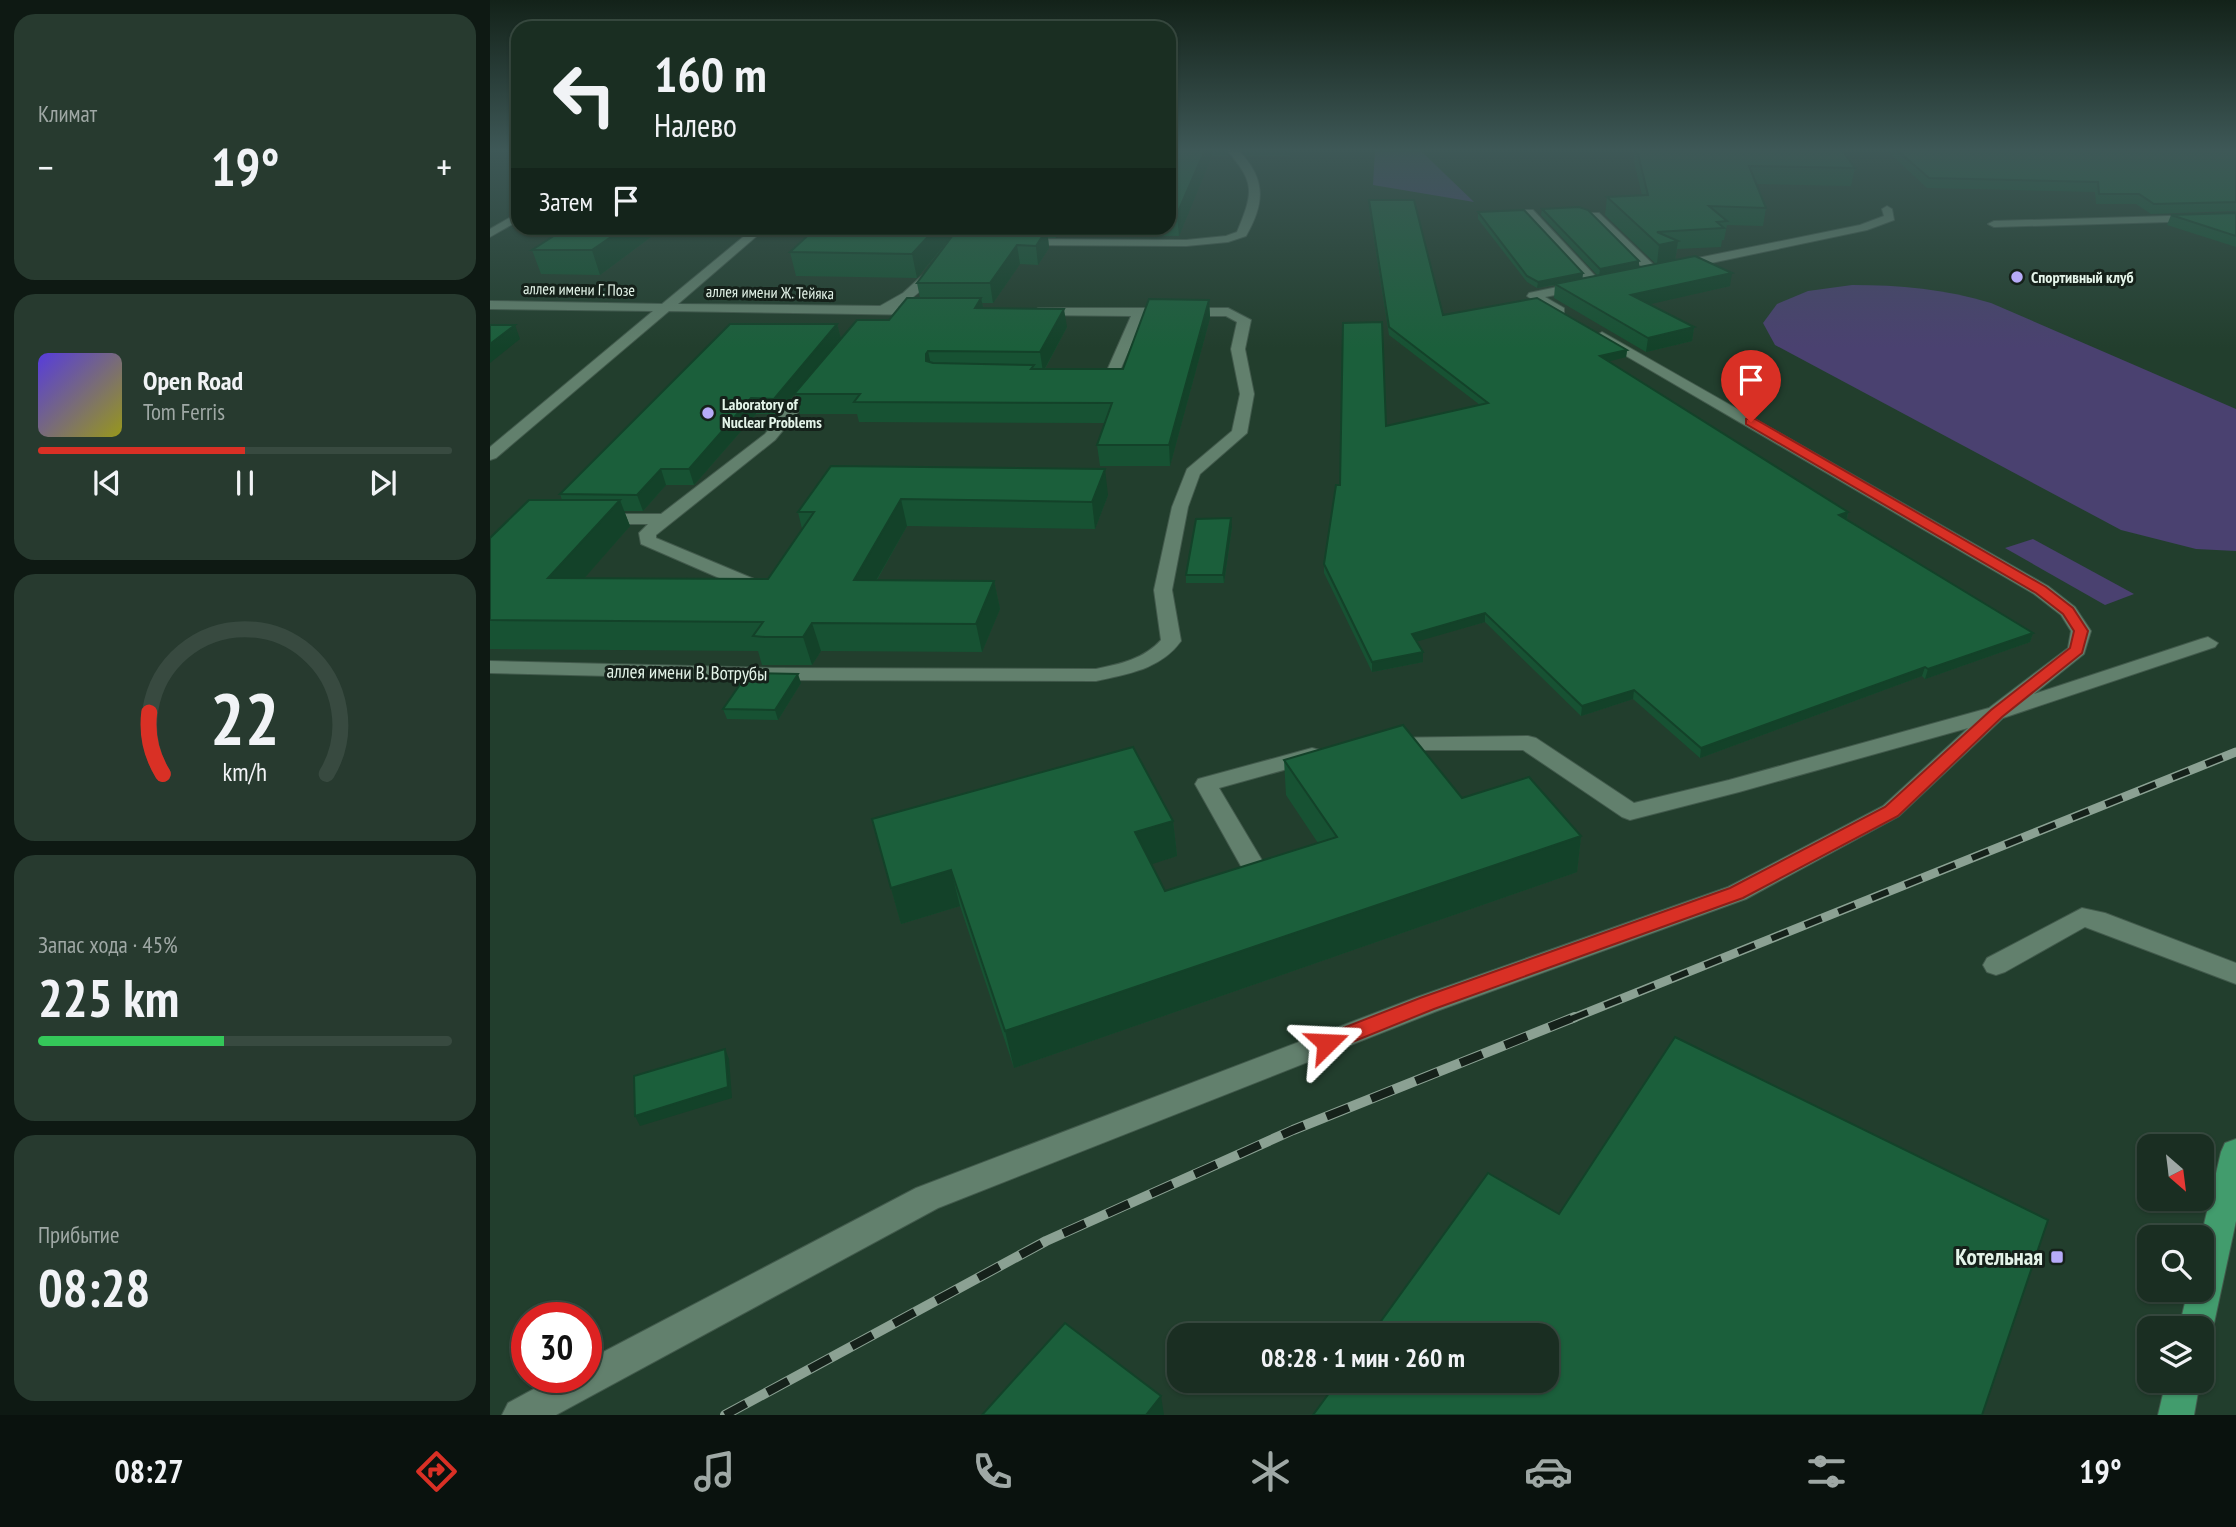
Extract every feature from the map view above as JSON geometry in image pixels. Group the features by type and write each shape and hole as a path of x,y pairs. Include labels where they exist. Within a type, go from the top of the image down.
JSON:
{"main road":[{"path":"2199,1316 2236,1152"},
{"path":"2176,1415 2181,1393"}],"street":[{"path":"1007,242 1186,243 1228,239 1242,234 1248,216"},
{"path":"1533,216 1595,283"},
{"path":"1596,216 1653,271"},
{"path":"520,1415 927,1198 1427,1004 1737,893 1892,811 1996,713 2077,650 2081,631 2068,611 2041,590 1533,296 1863,228 1889,216"},
{"path":"1994,224 2236,217"},
{"path":"490,234 511,220"},
{"path":"490,455 752,235"},
{"path":"859,328 874,311 903,301 915,292 944,257"},
{"name":"аллея имени Г. Позе","path":"490,305 666,308"},
{"name":"аллея имени Ж. Тейяка","path":"666,308 942,311"},
{"path":"1023,312 1139,313 1110,379 1083,379"},
{"name":"аллея имени В. Вотрубы","path":"490,667 774,674 1096,675 1135,666 1162,652 1171,641 1163,590 1180,507 1193,472 1239,433 1247,394 1238,349 1244,320 1228,312 1139,313"},
{"path":"747,583 647,540 648,533 770,437 827,367"},
{"path":"582,519 665,519"},
{"path":"1371,743 1528,743 1630,812 1731,787 1996,713 2208,643"},
{"path":"1251,862 1206,783 1332,749"},
{"path":"1996,965 2082,917 2096,919 2236,974"}],"shaded area":[{"path":"1852,285 1922,289 1991,303 2236,409 2236,551 2196,549 2121,530 1775,345 1763,323 1777,304 1808,291"},
{"path":"2033,539 2134,594 2105,605 2005,548"}],"building":[{"path":"1372,216 1418,216 1443,315 1537,298 1627,350 1600,356 1848,512 1839,515 2033,633 1928,669 1925,667 1701,748 1634,690 1582,706 1485,613 1412,634 1423,652 1372,662 1324,564 1336,485 1340,485 1343,323 1382,322 1386,426 1488,403 1389,327"},
{"path":"1481,216 1530,216 1583,273 1538,282 1527,276"},
{"path":"1549,216 1594,216 1639,261 1600,269"},
{"path":"1628,216 1721,216 1727,221 1717,222 1724,228 1657,232 1678,241 1659,245"},
{"path":"2174,216 2236,216 2236,236"},
{"path":"555,235 614,235 592,250 532,250"},
{"path":"808,235 930,235 912,254 790,252"},
{"path":"953,235 1043,235 1036,246 1017,245 990,283 917,283"},
{"path":"1695,256 1732,273 1631,295 1694,327 1648,338 1555,284"},
{"path":"907,298 981,298 975,308 1064,309 1040,352 928,351 926,354 926,361 933,363 1034,365 1031,369 1123,369 1149,299 1209,300 1169,445 1097,445 1112,403 854,402 860,394 794,394 857,320 889,320"},
{"name":"Laboratory of Nuclear Problems","path":"730,324 837,324 774,399 751,398 689,469 661,469 637,495 560,494"},
{"path":"490,325 515,325 490,344"},
{"path":"831,466 1105,469 1092,502 901,499 854,580 994,581 976,624 812,623 803,637 765,637 753,636 763,622 490,620 490,538 529,500 620,500 548,578 768,579 814,512 798,512"},
{"path":"1231,518 1223,575 1186,575 1196,519"},
{"path":"748,673 798,674 775,710 723,709"},
{"path":"1403,725 1462,798 1529,777 1581,836 1005,1031 951,870 891,888 872,819 1133,747 1173,821 1135,832 1165,891 1337,837 1284,760"},
{"path":"1675,1037 2048,1220 1982,1415 1313,1415 1329,1393 1559,1393 1559,1323 1380,1323 1488,1173 1559,1214"},
{"path":"725,1049 728,1087 635,1116 634,1076"},
{"path":"1065,1323 1161,1396 1146,1415 982,1415"}],"railway":[{"path":"1571,1019 2236,752"},
{"path":"725,1415 1046,1241 1293,1130 1575,1017"}],"place":[{"name":"Спортивный клуб","path":"2017,277"},
{"name":"Laboratory of Nuclear Problems","path":"708,413"},
{"name":"Котельная","path":"2057,1257"}],"route":[{"path":"1327,1043 1427,1004 1737,893 1805,858 1892,811 1996,713 2077,650 2081,631 2068,611 2041,590 1751,422"}]}
